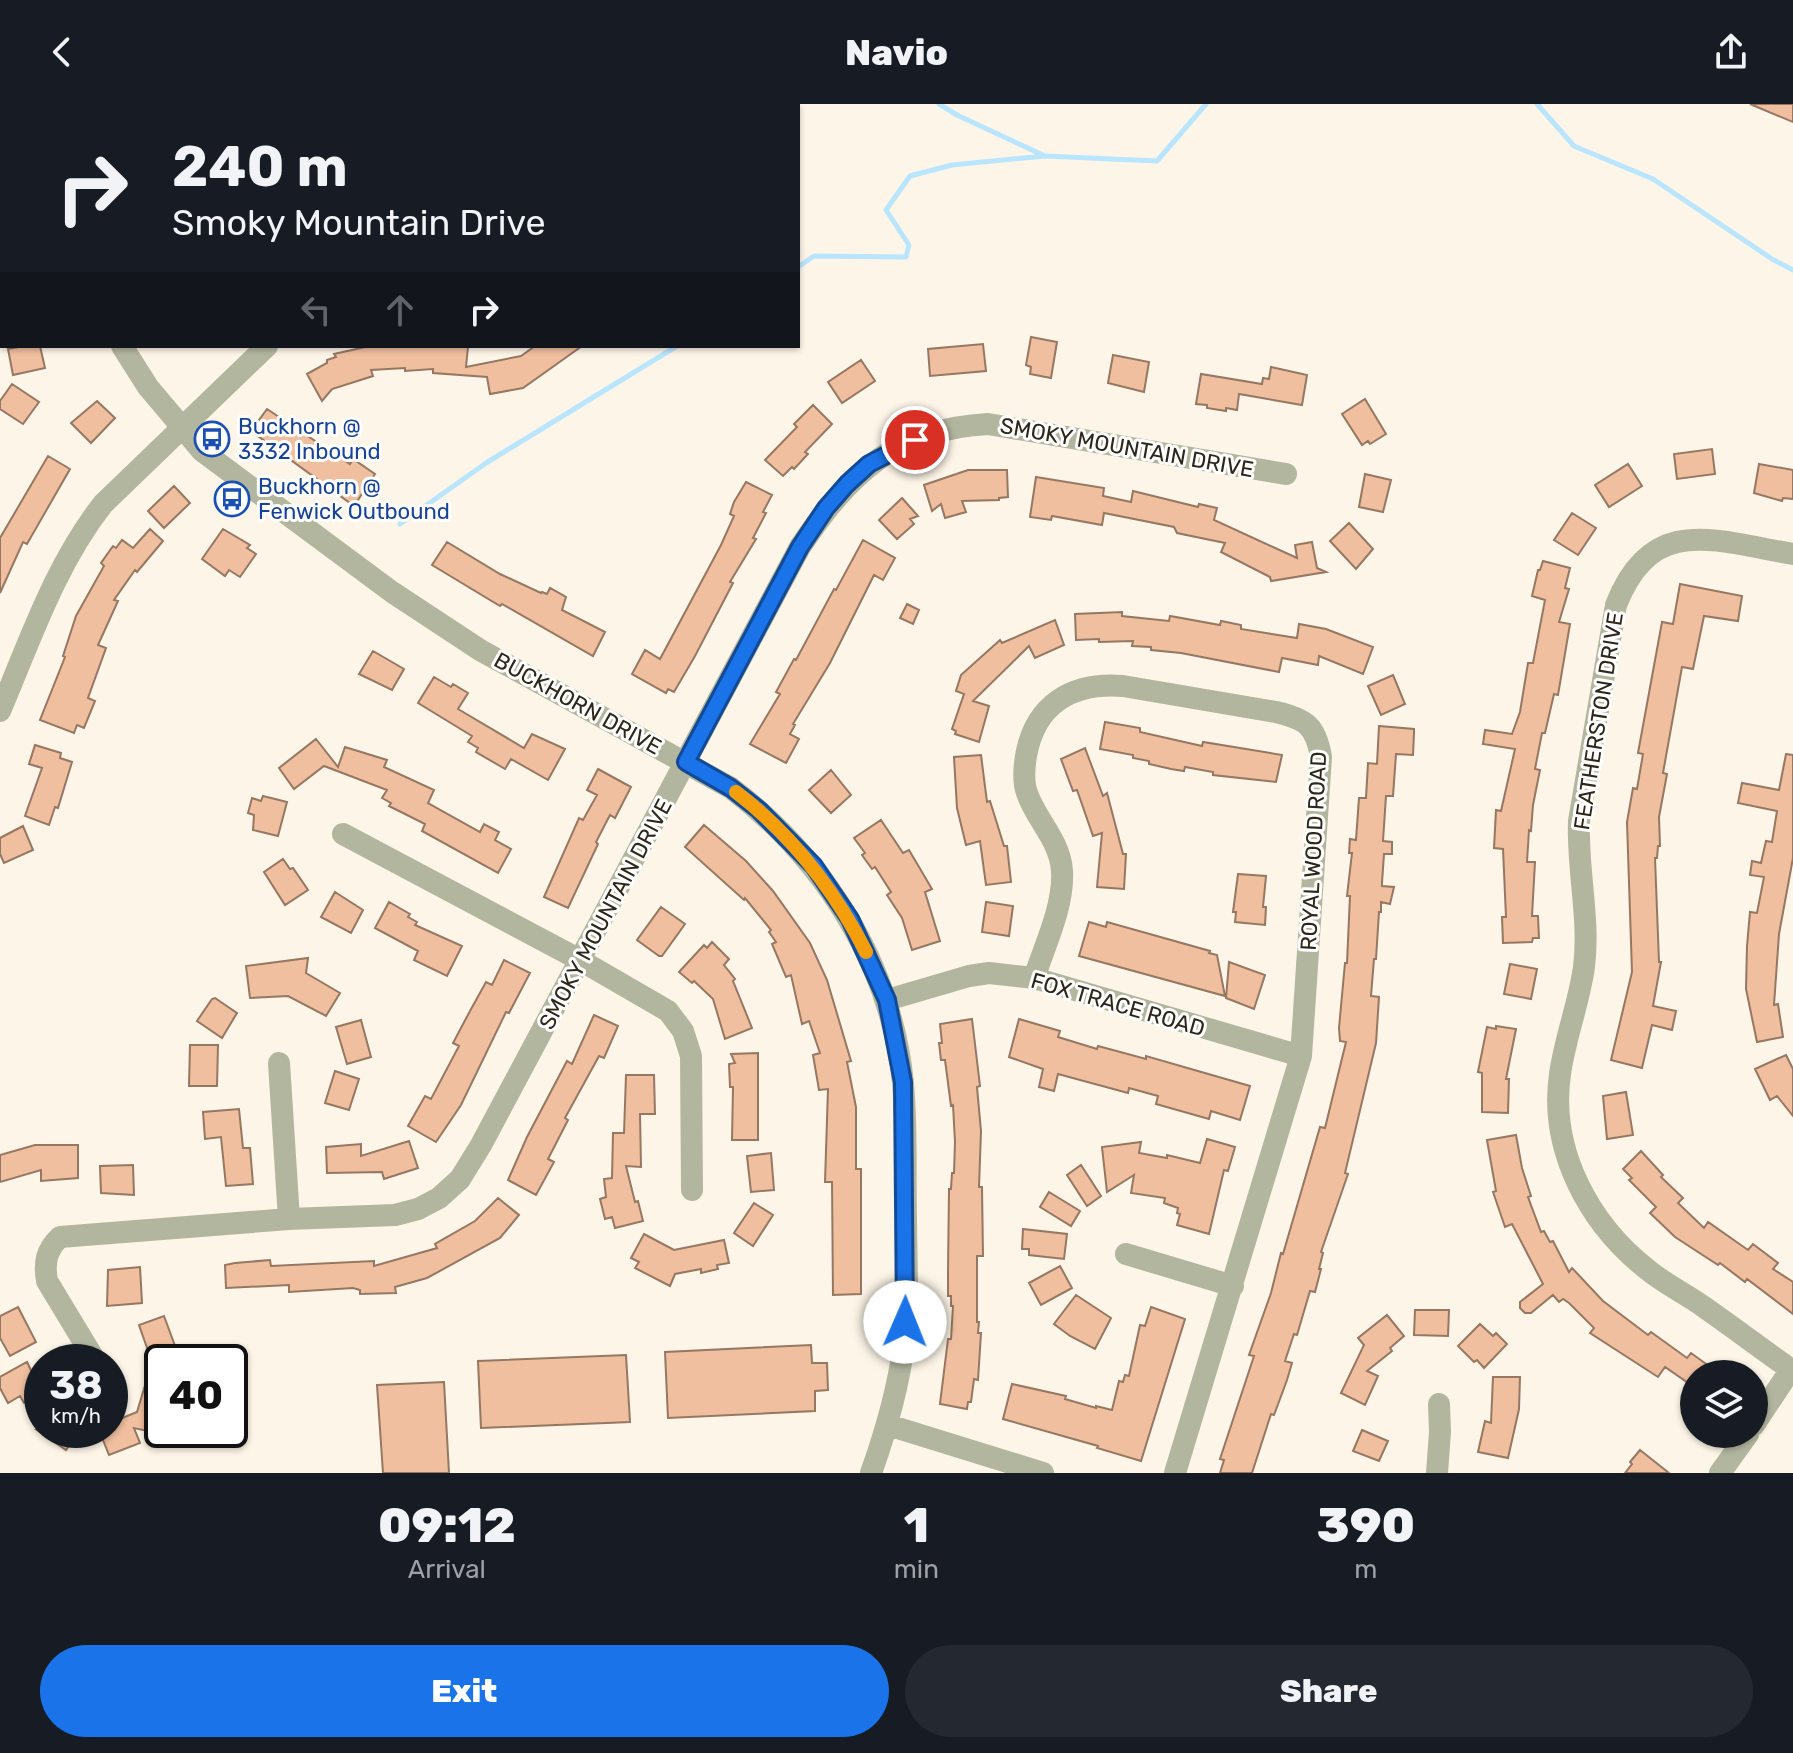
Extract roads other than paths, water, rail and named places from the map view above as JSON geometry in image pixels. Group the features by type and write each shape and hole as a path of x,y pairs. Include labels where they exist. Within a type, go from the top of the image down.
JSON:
{"street":[{"name":"BUCKHORN DRIVE","path":"123,348 148,387 182,429 202,451 240,481 442,627 731,788 759,810 814,866 850,919 887,1000 903,1082 904,1341 888,1425 871,1473"},
{"path":"0,711 49,597 84,529 103,504 265,348"},
{"name":"SMOKY MOUNTAIN DRIVE","path":"85,1344 47,1281 45,1265 49,1251 60,1237 289,1219 395,1215 418,1209 439,1198 460,1179 800,547 826,508 869,464 893,450 940,431 988,424 1286,474"},
{"name":"FEATHERSTON DRIVE","path":"1792,1370 1648,1270 1611,1236 1589,1207 1572,1172 1563,1139 1559,1104 1560,1074 1584,964 1579,821 1616,605 1622,589 1645,557 1683,539 1711,540 1793,554"},
{"name":"ROYAL WOOD ROAD","path":"1034,978 1053,920 1062,871 1053,841 1026,791 1024,766 1028,744 1035,725 1048,709 1063,697 1084,688 1106,684 1293,716 1313,730 1319,740 1321,757 1301,1056 1175,1473"},
{"path":"343,834 580,960 668,1011 688,1042 693,1071 692,1190"},
{"name":"FOX TRACE ROAD","path":"887,1000 989,973 1034,978 1301,1056"},
{"path":"279,1063 289,1219"},
{"path":"1126,1254 1233,1286"},
{"path":"1768,1405 1792,1370"},
{"path":"1437,1473 1439,1404"},
{"path":"888,1425 1043,1473"},
{"path":"1720,1473 1738,1448"}],"waterway":[{"path":"939,104 1045,156 1157,161 1206,104"},
{"path":"1537,104 1574,146 1653,179 1793,270"},
{"path":"800,266 814,256 906,257 909,245 886,210 910,176 952,165 1045,156"},
{"path":"400,524 486,463 674,348"}],"place":[{"name":"Buckhorn @ 3332 Inbound","path":"212,439"},
{"name":"Buckhorn @ Fenwick Outbound","path":"232,499"}]}
